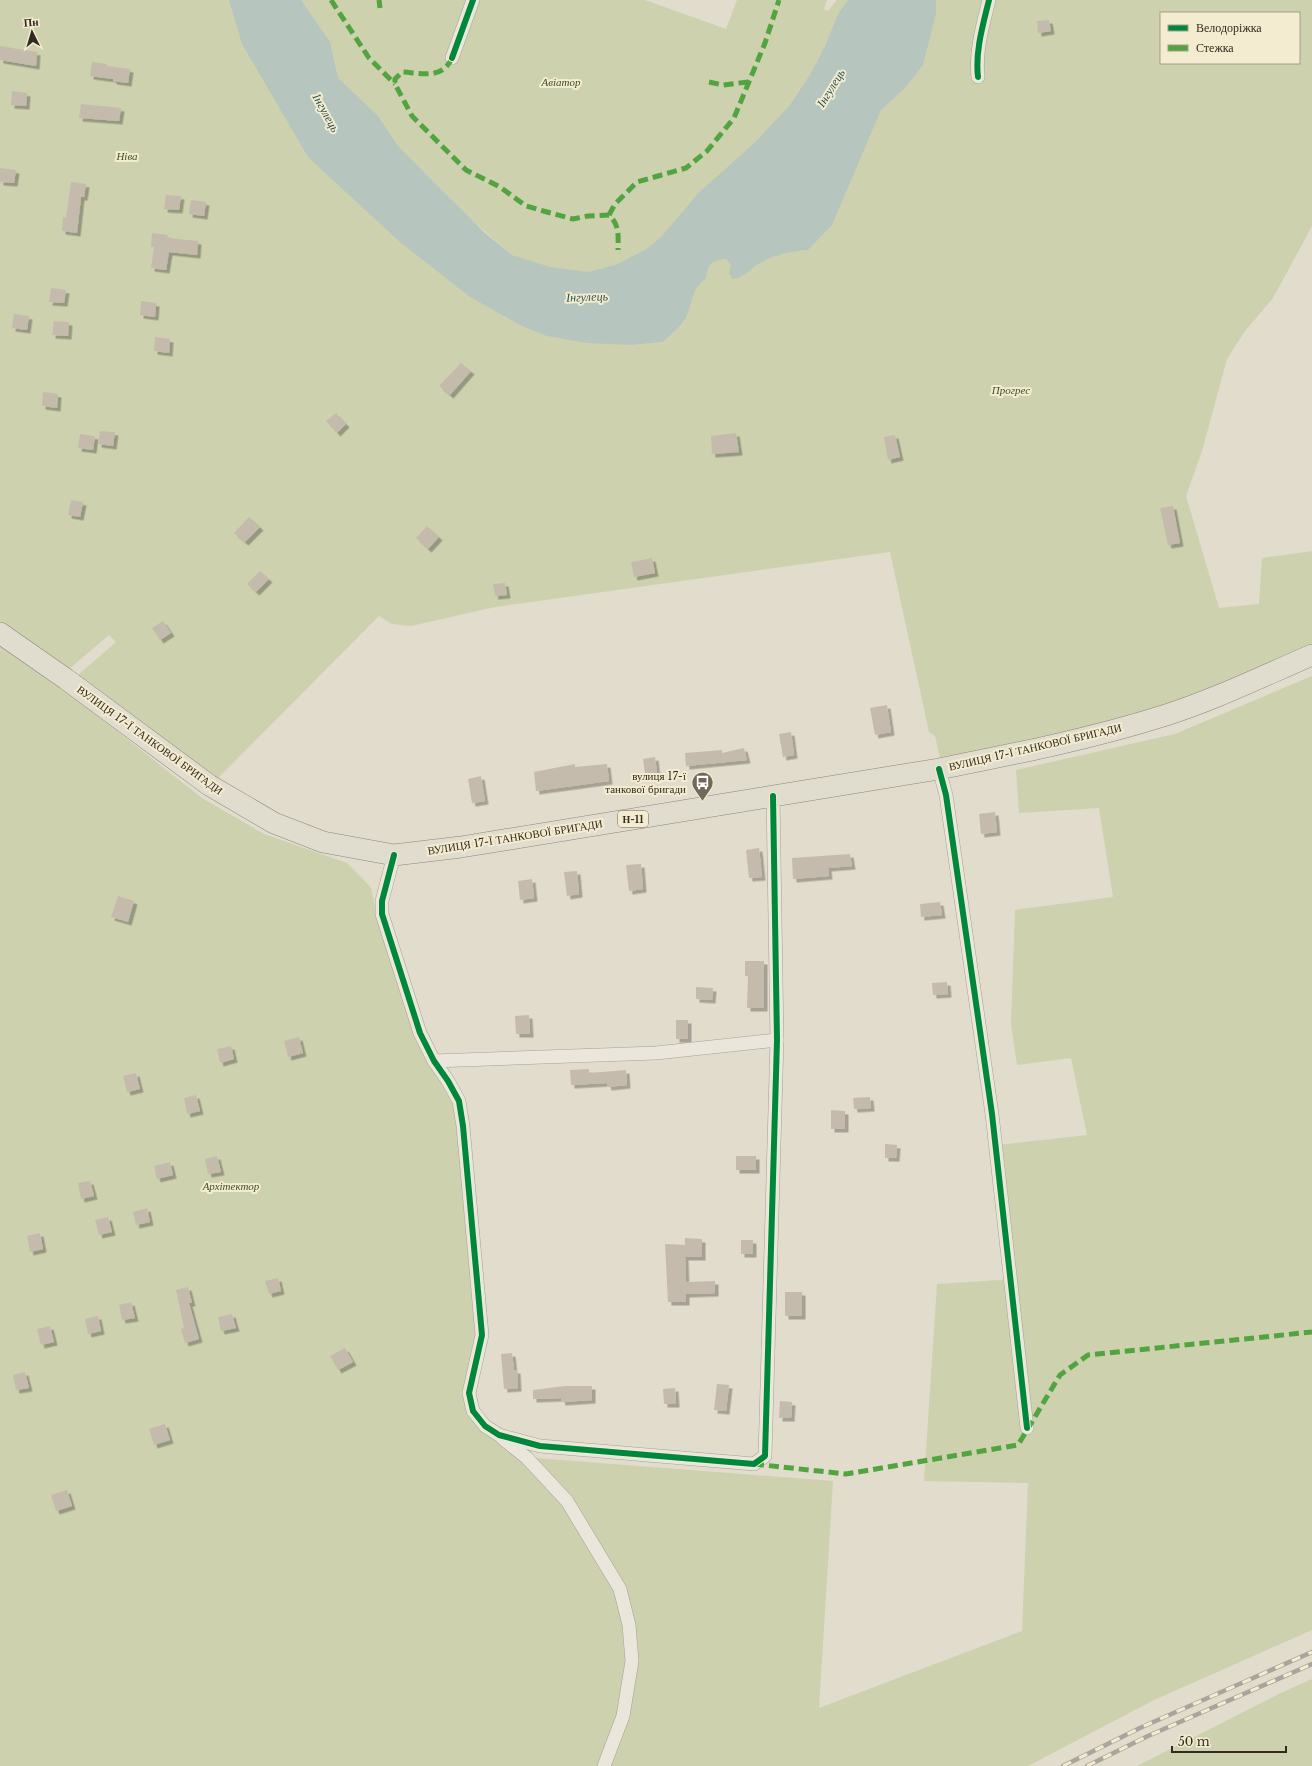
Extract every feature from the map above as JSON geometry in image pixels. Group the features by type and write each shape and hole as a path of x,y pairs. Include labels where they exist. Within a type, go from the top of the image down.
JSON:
{"main road":[{"name":"ВУЛИЦЯ 17-Ї ТАНКОВОЇ БРИГАДИ","path":"0,632 209,785 274,823 323,842 394,855 461,846 773,796 939,769 1015,754 1164,716 1214,697 1312,655"}],"street":[{"path":"452,58 474,0"},
{"path":"978,77 976,64 988,0"},
{"path":"939,769 946,795 992,1114 1027,1428"},
{"path":"499,1435 540,1446 754,1464 765,1456 777,1040 773,796"},
{"path":"394,855 382,901 382,914 420,1033 434,1061 448,1081 459,1102 463,1126 482,1335 468,1393 473,1411 485,1426 499,1435 527,1458 567,1501 620,1589 629,1625 632,1661 623,1716 604,1766"},
{"path":"434,1061 656,1053 777,1040"}],"green space":[{"name":"Прогрес","path":"0,0 238,0 567,329 925,0 1312,0 1312,226 1273,298 1245,331 1227,359 1202,451 1186,496 1219,608 1259,604 1262,558 1312,551 1312,645 1213,688 1162,707 954,762 940,758 935,736 929,732 890,552 495,607 411,626 392,624 379,616 217,779 77,676 116,642 109,635 68,670 0,621"},
{"name":"Авіатор","path":"299,0 645,0 726,29 737,0 827,0 824,9 828,11 837,0 856,0 807,98 779,117 754,143 698,193 661,237 646,249 588,283 512,255 452,203 451,199 421,169 413,168 338,85"},
{"name":"Архітектор","path":"0,644 61,687 202,798 264,834 347,863 371,888 377,917 414,1035 428,1064 453,1101 458,1122 476,1338 464,1391 480,1430 519,1458 833,1481 819,1708 1022,1631 1028,1483 924,1481 937,1284 1016,1279 999,1145 1087,1135 1071,1058 1017,1065 1011,1024 1015,910 1113,897 1099,808 1019,813 1016,770 1175,734 1312,676 1312,1630 1154,1700 1028,1766 0,1766"},
{"path":"1312,1679 1312,1766 1137,1766 1283,1692"}],"water":[{"name":"Інгулець","path":"229,0 301,0 330,42 338,78 378,116 398,146 484,232 512,255 550,267 589,272 618,264 646,249 661,237 698,193 754,143 790,105 811,73 825,46 838,14 848,0 936,0 936,14 923,65 905,88 881,110 832,225 808,250 790,252 773,257 758,264 740,277 732,279 729,273 731,265 726,259 717,260 708,269 706,278 700,283 694,293 685,319 675,331 663,342 629,345 587,343 547,336 522,326 470,297 401,243 308,157 242,44"}],"building":[{"path":"1049,20 1051,31 1038,33 1037,21"},
{"path":"0,46 37,52 36,66 0,60"},
{"path":"92,62 107,64 107,66 130,69 128,83 113,81 113,79 90,76"},
{"path":"12,91 27,93 26,106 11,105"},
{"path":"81,104 121,108 119,121 79,118"},
{"path":"0,168 16,170 14,183 0,182"},
{"path":"71,182 86,184 84,197 81,197 77,233 62,231 63,217 66,218"},
{"path":"166,195 181,196 179,210 164,209"},
{"path":"191,200 206,202 204,216 189,214"},
{"path":"152,233 168,235 167,238 198,241 197,255 169,252 166,270 151,268 154,247 151,247"},
{"path":"51,288 66,290 64,303 49,302"},
{"path":"141,301 156,303 155,317 140,315"},
{"path":"14,314 29,316 27,330 12,328"},
{"path":"54,321 69,322 68,336 52,335"},
{"path":"155,337 170,339 169,353 154,351"},
{"path":"461,363 471,371 450,395 439,386"},
{"path":"43,392 58,394 57,408 42,406"},
{"path":"336,413 346,424 337,433 326,421"},
{"path":"100,431 115,432 113,446 98,444"},
{"path":"736,433 739,452 712,454 711,436"},
{"path":"80,434 95,436 93,450 78,448"},
{"path":"895,435 900,457 888,460 884,437"},
{"path":"71,500 83,502 80,517 68,515"},
{"path":"1173,506 1180,543 1168,545 1160,508"},
{"path":"249,517 260,527 245,542 234,533"},
{"path":"427,526 439,537 428,549 416,538"},
{"path":"652,558 655,573 634,577 631,562"},
{"path":"260,571 269,579 256,592 247,584"},
{"path":"505,583 507,595 495,596 493,584"},
{"path":"163,621 171,633 160,640 152,628"},
{"path":"887,705 891,732 875,735 870,708"},
{"path":"791,732 794,755 783,757 779,734"},
{"path":"744,748 747,760 686,766 685,753 722,750 722,753"},
{"path":"655,757 657,773 645,774 643,759"},
{"path":"575,764 575,767 607,764 609,781 536,791 534,772"},
{"path":"481,776 485,801 472,803 468,779"},
{"path":"995,812 997,832 981,834 979,814"},
{"path":"759,848 762,877 749,878 746,850"},
{"path":"850,854 852,866 828,868 829,876 793,879 792,858"},
{"path":"641,864 643,889 629,891 626,865"},
{"path":"577,871 579,894 567,896 564,872"},
{"path":"532,879 534,898 520,900 518,881"},
{"path":"118,896 134,901 128,922 111,917"},
{"path":"940,902 942,915 921,917 920,904"},
{"path":"745,961 764,961 764,1008 747,1008 748,976 745,976"},
{"path":"947,982 948,994 933,995 932,983"},
{"path":"696,987 713,988 712,1000 696,999"},
{"path":"529,1015 530,1034 516,1034 515,1016"},
{"path":"676,1020 688,1020 688,1039 676,1039"},
{"path":"299,1037 303,1053 288,1057 284,1041"},
{"path":"231,1046 234,1059 220,1063 217,1049"},
{"path":"589,1069 589,1073 626,1070 627,1085 608,1087 607,1083 571,1085 570,1070"},
{"path":"136,1073 140,1089 127,1092 123,1076"},
{"path":"196,1095 200,1111 187,1114 184,1098"},
{"path":"870,1097 871,1108 854,1109 853,1098"},
{"path":"831,1110 845,1111 845,1129 831,1129"},
{"path":"885,1144 897,1145 896,1158 885,1158"},
{"path":"217,1156 221,1172 208,1174 205,1159"},
{"path":"736,1156 756,1156 756,1170 736,1170"},
{"path":"170,1162 173,1175 157,1179 154,1166"},
{"path":"90,1181 94,1196 81,1199 78,1183"},
{"path":"147,1208 150,1222 136,1225 133,1212"},
{"path":"108,1217 112,1232 99,1235 95,1220"},
{"path":"40,1233 43,1249 30,1252 27,1236"},
{"path":"685,1238 702,1239 702,1257 685,1257 686,1282 715,1281 715,1293 686,1294 686,1302 668,1302 665,1244 685,1245"},
{"path":"741,1240 753,1240 753,1254 741,1254"},
{"path":"278,1278 281,1291 269,1294 265,1281"},
{"path":"188,1287 192,1303 189,1303 199,1339 185,1343 181,1329 184,1328 176,1290"},
{"path":"785,1292 802,1292 802,1316 785,1316"},
{"path":"131,1302 135,1318 122,1320 119,1305"},
{"path":"232,1314 236,1328 221,1331 218,1317"},
{"path":"98,1316 101,1331 88,1334 85,1319"},
{"path":"50,1326 54,1342 41,1345 37,1329"},
{"path":"345,1348 353,1362 338,1370 330,1356"},
{"path":"512,1353 514,1370 517,1370 518,1388 504,1389 501,1354"},
{"path":"25,1372 29,1388 16,1390 13,1375"},
{"path":"717,1384 729,1385 726,1411 714,1410"},
{"path":"565,1386 592,1386 592,1400 562,1402 561,1398 533,1399 533,1390"},
{"path":"675,1388 676,1404 664,1404 663,1389"},
{"path":"780,1401 792,1402 791,1418 779,1418"},
{"path":"165,1424 170,1440 154,1445 149,1429"},
{"path":"67,1490 72,1506 56,1511 51,1495"}],"railway":[{"path":"1063,1766 1142,1727 1312,1652"},
{"path":"1087,1766 1148,1736 1312,1664"}],"marked path":[{"path":"331,0 369,58 395,84"},
{"path":"379,0 380,8"},
{"path":"609,215 615,204 637,182 686,168 707,151 734,118 765,43 779,0"},
{"path":"452,58 443,70 431,74 402,72 395,79 395,84 412,116 466,170 500,187 526,206 573,219 588,216 609,215 617,227 618,250"},
{"path":"709,82 723,85 748,82"},
{"path":"754,1464 846,1474 1018,1445 1060,1375 1088,1355 1312,1332"}],"cycle path":[{"path":"452,58 473,0"},
{"path":"978,77 977,67 979,48 989,0"},
{"path":"939,769 946,795 992,1114 1027,1428"},
{"path":"394,855 382,901 382,914 420,1033 434,1061 448,1081 459,1101 463,1126 482,1335 469,1393 473,1411 485,1426 499,1435 540,1446 754,1464 765,1456 777,1040 773,796"}],"place":[{"name":"вулиця 17-ї танкової бригади","path":"702,802"}],"park label":[{"name":"Ніва","path":"127,156"}]}
